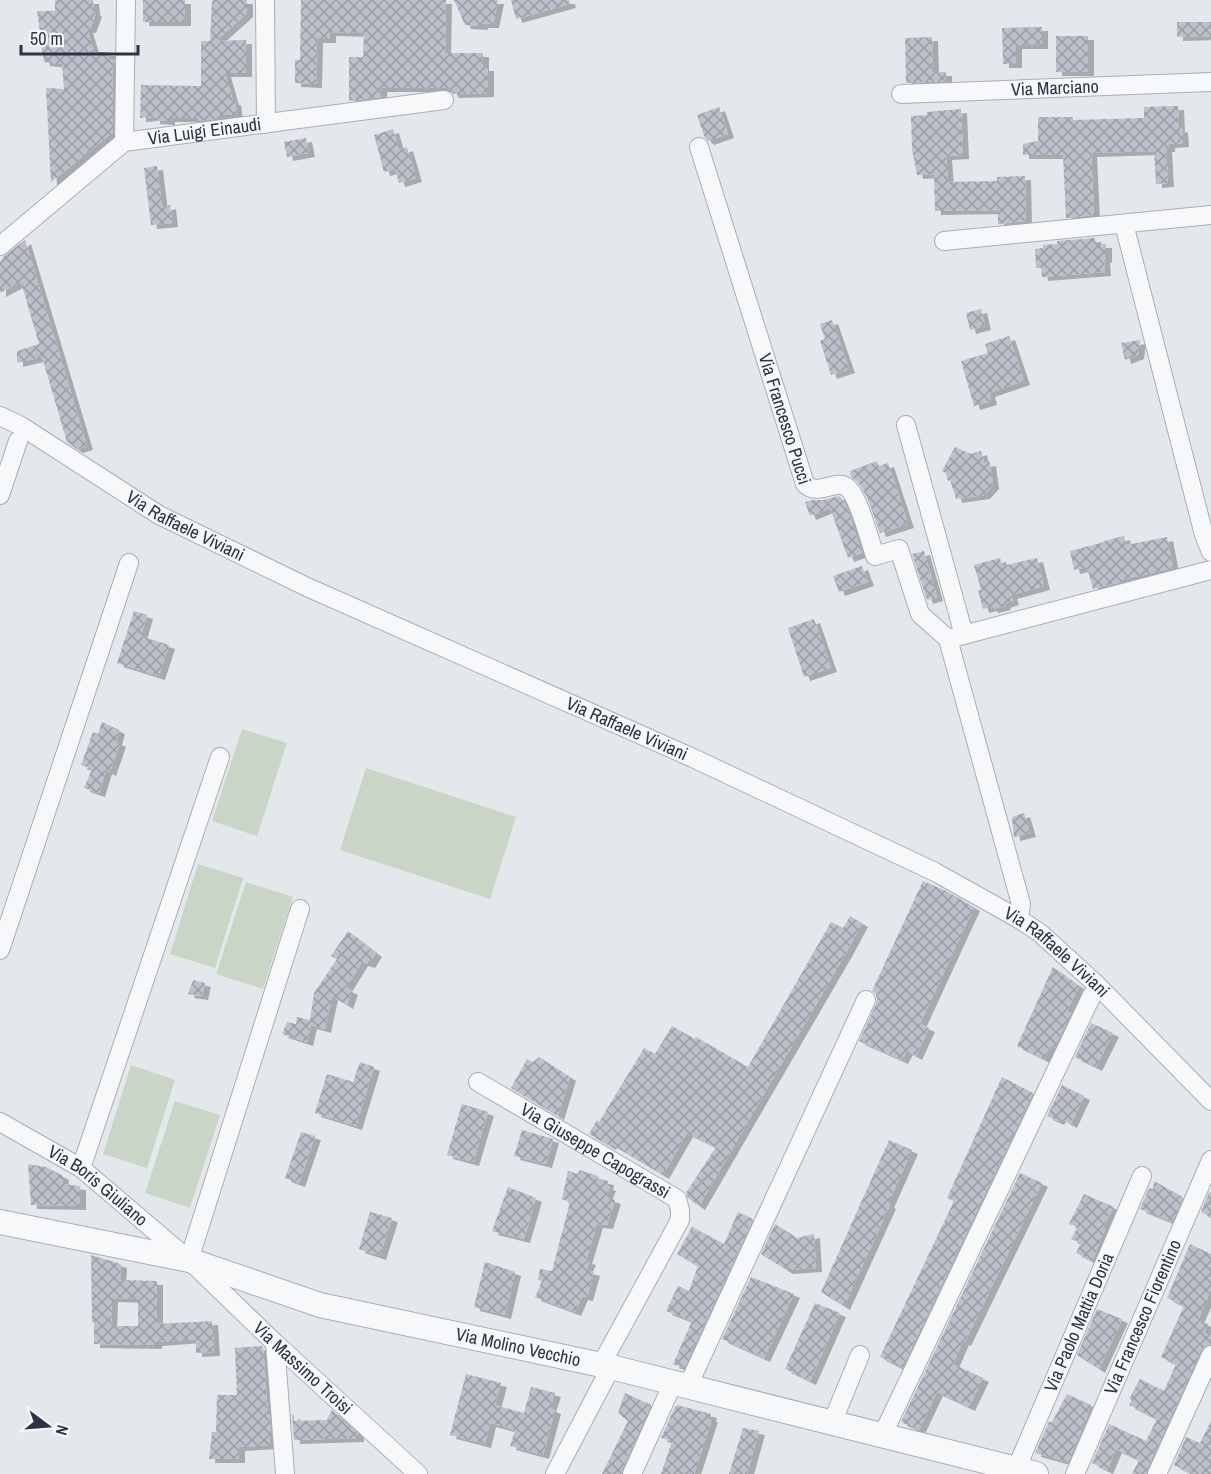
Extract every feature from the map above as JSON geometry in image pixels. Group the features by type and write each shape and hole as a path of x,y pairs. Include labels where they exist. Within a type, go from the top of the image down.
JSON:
{"street":[{"path":"123,142 126,0"},
{"path":"265,0 266,124"},
{"name":"Via Marciano","path":"900,94 1211,82"},
{"name":"Via Luigi Einaudi","path":"0,246 123,142 444,100"},
{"name":"Via Francesco Pucci","path":"699,147 805,484 809,488 818,489 843,485 849,488 856,501 875,556 899,549 920,614 956,637"},
{"path":"944,241 1211,215"},
{"path":"1124,224 1204,535 1211,552"},
{"name":"Via Raffaele Viviani","path":"0,416 21,426 159,515 307,588 693,758 935,872 1019,919 1040,933 1097,985 1211,1101"},
{"path":"906,425 1021,904 1019,919"},
{"path":"0,495 18,441"},
{"path":"0,950 129,563"},
{"path":"956,637 1211,570"},
{"path":"81,1167 220,757"},
{"path":"189,1260 300,909"},
{"path":"882,1436 1092,995"},
{"path":"632,1474 681,1385 866,1000"},
{"name":"Via Giuseppe Capograssi","path":"478,1082 677,1199 680,1220 606,1366"},
{"name":"Via Boris Giuliano","path":"0,1122 81,1167 189,1260"},
{"name":"Via Francesco Fiorentino","path":"1075,1474 1211,1160"},
{"name":"Via Paolo Mattia Doria","path":"1022,1472 1142,1176"},
{"name":"Via Molino Vecchio","path":"0,1222 189,1260 320,1305 606,1366 1022,1472"},
{"name":"Via Massimo Troisi","path":"189,1260 275,1343 418,1474"},
{"path":"275,1343 285,1474"},
{"path":"832,1423 860,1355"},
{"path":"1157,1474 1211,1355"},
{"path":"555,1474 606,1366"}],"green space":[{"path":"242,729 287,743 257,836 212,821"},
{"path":"366,768 516,817 490,899 340,850"},
{"path":"198,864 243,878 215,968 170,954"},
{"path":"246,882 293,897 263,989 216,974"},
{"path":"131,1065 175,1080 147,1168 103,1154"},
{"path":"175,1101 220,1115 190,1208 145,1193"}],"building":[{"path":"55,0 93,0 96,13 90,29 87,29 94,52 110,52 108,59 113,60 113,132 51,182 46,88 64,89 62,64 44,62 37,11 55,11"},
{"path":"143,0 185,0 185,22 143,22"},
{"path":"212,0 247,0 247,13 216,41 246,40 246,73 225,73 233,101 235,101 237,115 220,115 220,118 198,121 198,118 169,118 169,121 154,120 154,117 140,118 141,85 201,86 201,41 210,41"},
{"path":"301,0 446,0 445,53 483,53 483,67 488,67 488,93 453,94 451,88 381,88 381,97 349,101 349,57 363,57 364,33 330,32 330,39 317,39 316,84 295,83 295,60 300,60"},
{"path":"454,0 498,0 493,24 465,25"},
{"path":"511,0 569,0 570,4 516,19"},
{"path":"1177,22 1211,22 1211,36 1177,37"},
{"path":"1042,27 1042,45 1016,45 1016,64 1003,64 1002,28"},
{"path":"1056,36 1088,36 1088,72 1056,72"},
{"path":"932,37 933,72 946,72 946,81 906,83 905,38"},
{"path":"1178,106 1179,129 1182,128 1183,143 1169,144 1169,148 1166,148 1168,183 1156,184 1154,151 1091,153 1094,215 1066,218 1063,155 1023,155 1023,144 1038,141 1038,117 1073,117 1073,120 1144,118 1144,107"},
{"path":"719,107 728,134 708,141 697,115"},
{"path":"961,109 963,155 946,156 948,182 997,181 997,177 1025,176 1026,221 998,224 998,210 935,211 934,174 917,175 912,149 911,116"},
{"path":"393,129 399,150 407,147 416,178 399,183 395,169 384,172 374,135"},
{"path":"306,138 309,153 287,157 284,142"},
{"path":"157,166 162,207 170,205 172,223 151,225 144,168"},
{"path":"1095,238 1096,244 1106,244 1105,272 1042,277 1041,268 1036,268 1035,249 1043,248 1043,245 1057,244 1057,241"},
{"path":"25,240 87,446 77,449 67,442 42,357 17,363 17,351 39,344 21,282 0,293 0,262 4,256"},
{"path":"981,309 985,326 970,330 966,313"},
{"path":"832,320 849,369 831,375 820,341 825,339 820,324"},
{"path":"1009,336 1024,381 989,393 991,401 974,406 961,361 988,353 985,344"},
{"path":"1140,340 1138,355 1125,360 1121,343"},
{"path":"955,447 971,454 981,451 984,463 990,462 993,485 984,495 956,499 950,480 948,481 946,473 942,471"},
{"path":"877,461 879,466 888,463 908,524 880,533 867,497 858,482 851,477 850,471"},
{"path":"839,496 850,515 862,553 848,558 830,508 810,516 805,502"},
{"path":"1124,536 1126,545 1167,537 1173,568 1093,589 1087,567 1074,570 1070,551"},
{"path":"924,551 937,597 927,600 912,554"},
{"path":"1000,558 1002,566 1037,558 1044,586 1011,595 1013,601 1004,604 1005,606 983,609 978,590 981,590 974,565"},
{"path":"862,566 868,582 839,592 833,576"},
{"path":"134,611 147,615 141,636 169,645 159,676 117,663"},
{"path":"814,619 831,668 804,677 788,628"},
{"path":"102,722 119,730 116,741 120,743 110,772 106,770 99,793 84,788 92,769 81,765 93,732 98,734"},
{"path":"1024,813 1030,833 1014,837 1012,817"},
{"path":"923,881 974,907 920,1024 929,1028 916,1056 907,1051 902,1060 859,1041 876,1004 877,998 872,991"},
{"path":"850,916 862,923 699,1206 688,1198 686,1193 716,1147 687,1133 663,1175 611,1144 610,1146 589,1134 597,1120 599,1122 644,1048 655,1054 672,1026 748,1067 831,922 843,928"},
{"path":"348,931 376,953 369,964 362,962 346,988 352,991 347,1005 332,996 325,1029 311,1025 307,1042 282,1034 287,1022 296,1024 297,1017 310,1020 314,993 337,959 331,956"},
{"path":"1053,967 1079,986 1067,1011 1071,1013 1054,1048 1050,1046 1044,1059 1017,1046"},
{"path":"193,980 205,983 202,996 188,994"},
{"path":"1091,1023 1113,1033 1096,1067 1075,1057"},
{"path":"539,1057 570,1077 558,1116 511,1088 527,1059 533,1062"},
{"path":"360,1062 374,1067 356,1126 315,1113 327,1074 353,1082"},
{"path":"1002,1077 1033,1093 902,1368 880,1357 954,1201 947,1198"},
{"path":"1062,1085 1084,1096 1071,1124 1060,1118 1058,1121 1047,1116"},
{"path":"462,1104 488,1112 473,1162 447,1155"},
{"path":"522,1130 553,1139 546,1164 514,1156"},
{"path":"301,1132 315,1136 299,1183 285,1178"},
{"path":"889,1140 912,1150 888,1204 890,1205 844,1306 821,1292"},
{"path":"28,1164 46,1167 63,1176 62,1184 80,1186 80,1206 31,1205"},
{"path":"579,1170 598,1176 597,1179 608,1181 607,1186 610,1187 606,1197 615,1200 607,1225 597,1224 586,1260 590,1261 586,1270 594,1272 587,1297 582,1296 575,1312 535,1297 542,1281 538,1280 540,1269 552,1271 570,1202 562,1199 568,1171 578,1174"},
{"path":"1020,1173 1042,1183 953,1364 983,1378 969,1407 937,1392 919,1430 901,1422"},
{"path":"1154,1181 1183,1197 1172,1222 1140,1209 1149,1188 1153,1189"},
{"path":"508,1187 536,1198 524,1239 492,1231"},
{"path":"1209,1192 1211,1193 1211,1217 1201,1212"},
{"path":"1084,1194 1114,1207 1102,1228 1105,1229 1092,1261 1076,1253 1081,1243 1071,1239 1078,1227 1069,1224"},
{"path":"370,1212 392,1218 380,1256 359,1249"},
{"path":"738,1212 753,1219 684,1368 673,1364 692,1321 666,1311 678,1286 689,1291 698,1266 677,1254 692,1227 724,1244"},
{"path":"775,1224 797,1238 814,1234 816,1268 787,1270 761,1254"},
{"path":"1190,1244 1211,1254 1211,1289 1198,1320 1208,1324 1204,1333 1211,1336 1211,1344 1201,1350 1146,1474 1132,1474 1139,1460 1116,1449 1107,1470 1092,1463 1109,1424 1146,1441 1157,1419 1129,1405 1132,1400 1129,1399 1140,1379 1164,1391 1176,1364 1161,1357 1184,1306 1167,1298"},
{"path":"91,1255 121,1264 120,1280 157,1281 157,1324 212,1321 214,1352 196,1353 196,1339 156,1342 156,1345 94,1344 94,1322 92,1322","holes":["112,1298 138,1299 138,1326 111,1326"]},
{"path":"485,1262 515,1272 505,1315 474,1307"},
{"path":"751,1277 794,1294 764,1358 722,1339"},
{"path":"815,1303 840,1313 810,1381 785,1369"},
{"path":"1097,1309 1122,1319 1099,1369 1077,1355"},
{"path":"263,1347 270,1445 239,1447 239,1459 209,1459 212,1432 216,1432 217,1395 237,1395 235,1348"},
{"path":"466,1374 501,1383 495,1405 524,1413 531,1387 555,1393 550,1408 555,1410 543,1455 510,1446 515,1430 490,1423 485,1444 450,1435"},
{"path":"625,1393 651,1405 621,1474 602,1474 628,1421 618,1413"},
{"path":"1067,1394 1091,1405 1068,1462 1035,1453 1049,1422 1052,1422"},
{"path":"677,1405 711,1414 710,1418 712,1418 694,1474 661,1474 672,1441 661,1438"},
{"path":"332,1410 358,1434 358,1438 294,1440 292,1415 294,1415 294,1421 327,1420"},
{"path":"1211,1421 1211,1474 1193,1474 1174,1465 1186,1437 1200,1443"},
{"path":"743,1428 759,1431 747,1474 729,1474"}]}
